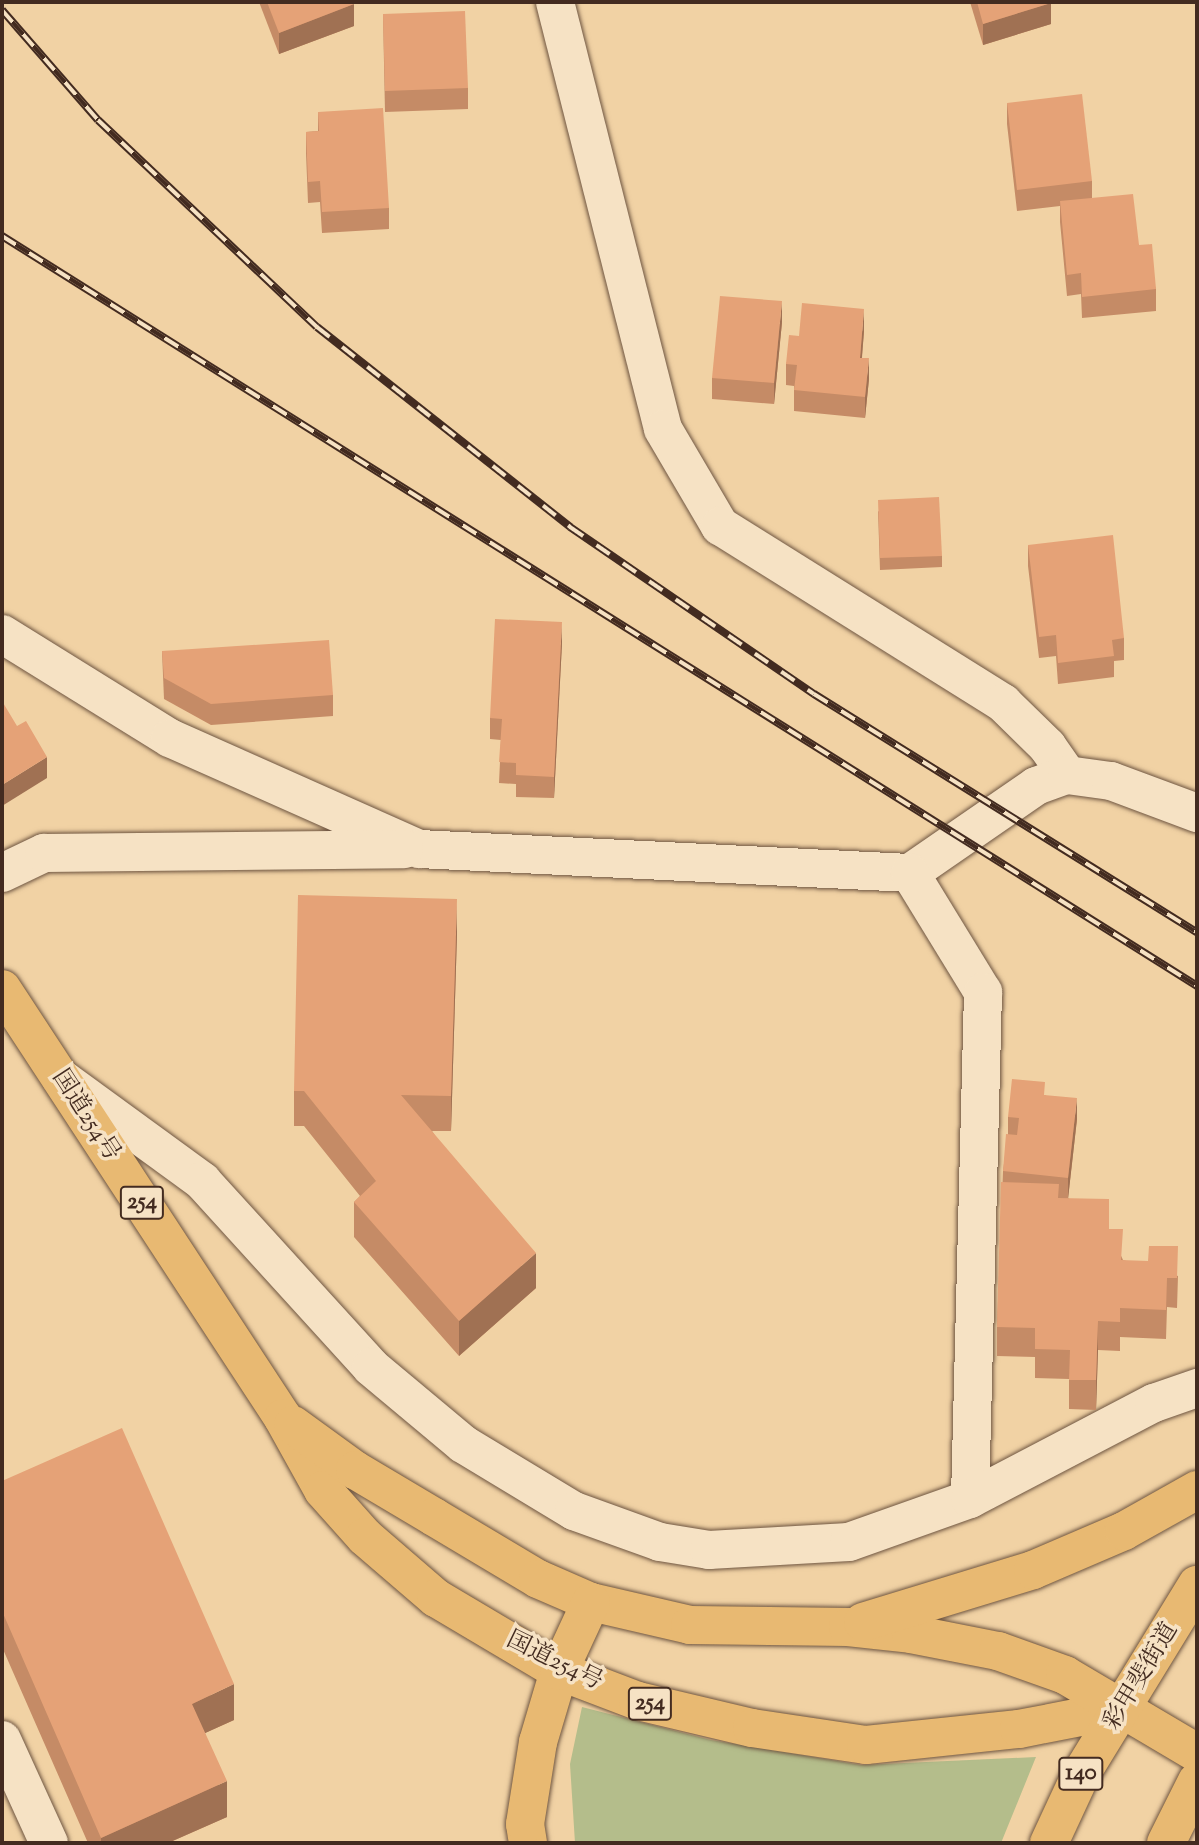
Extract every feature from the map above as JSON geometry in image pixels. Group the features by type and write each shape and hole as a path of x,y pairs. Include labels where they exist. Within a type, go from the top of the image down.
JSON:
{"highway":[{"name":"国道254号","path":"2,989 283,1418 323,1490 365,1538 436,1598 559,1671 638,1701 752,1728 866,1745 1019,1729 1122,1709"},
{"name":"国道254号","path":"283,1418 355,1471 538,1579 591,1602 690,1625 848,1627 911,1634 998,1651 1065,1675 1197,1753"},
{"path":"848,1627 1033,1570 1124,1531 1197,1490"},
{"name":"彩甲斐街道","path":"1049,1843 1081,1774 1197,1585"},
{"path":"528,1843 525,1824 538,1742 559,1671 591,1602"},
{"path":"1166,1843 1197,1781"}],"street":[{"path":"555,2 663,429 720,526 1003,703 1046,746 1068,775"},
{"path":"2,634 170,738 419,849"},
{"path":"2,873 44,853 419,849 910,873 1036,786 1068,775 1111,781 1197,813"},
{"path":"910,873 983,992 970,1499"},
{"path":"59,1076 202,1181 371,1367 463,1444 574,1511 660,1542 709,1550 849,1542 970,1499 1154,1404 1197,1388"},
{"path":"2,1740 49,1843"}],"green space":[{"path":"582,1707 711,1740 861,1765 1036,1757 1001,1843 575,1843 570,1764"}],"building":[{"path":"267,2 353,2 354,4 279,33"},
{"path":"977,2 1050,2 1051,3 983,24"},
{"path":"465,11 468,88 385,91 383,14"},
{"path":"1082,94 1092,181 1017,190 1007,103"},
{"path":"383,108 389,208 322,212 320,181 308,182 306,132 319,131 318,112"},
{"path":"1133,194 1139,245 1152,244 1156,289 1082,297 1081,273 1067,275 1060,201"},
{"path":"720,296 782,301 774,383 712,378"},
{"path":"802,303 864,309 860,358 869,358 865,397 794,390 797,365 786,364 789,335 799,336"},
{"path":"939,497 942,556 880,558 878,500"},
{"path":"1113,535 1124,638 1112,640 1114,656 1058,663 1056,635 1039,637 1028,545"},
{"path":"495,619 562,622 554,777 516,775 516,763 499,762 502,719 490,718"},
{"path":"329,640 333,695 211,704 164,678 162,651"},
{"path":"2,701 17,726 26,721 47,757 2,785"},
{"path":"298,895 457,899 451,1096 401,1095 536,1253 459,1321 354,1202 376,1181 304,1091 294,1091"},
{"path":"1012,1079 1045,1082 1044,1095 1077,1098 1068,1178 1003,1171 1006,1134 1017,1135 1019,1118 1008,1117"},
{"path":"1001,1182 1059,1184 1058,1198 1109,1199 1109,1229 1123,1229 1121,1260 1148,1261 1149,1246 1178,1246 1177,1278 1167,1278 1166,1310 1120,1308 1120,1322 1098,1321 1096,1380 1069,1380 1070,1350 1035,1349 1035,1328 997,1327"},
{"path":"122,1428 234,1684 192,1704 227,1781 101,1838 2,1611 2,1481"}],"railway":[{"path":"2,10 98,120 317,327 570,527 814,694 1197,932"},
{"path":"2,236 1197,986"}]}
